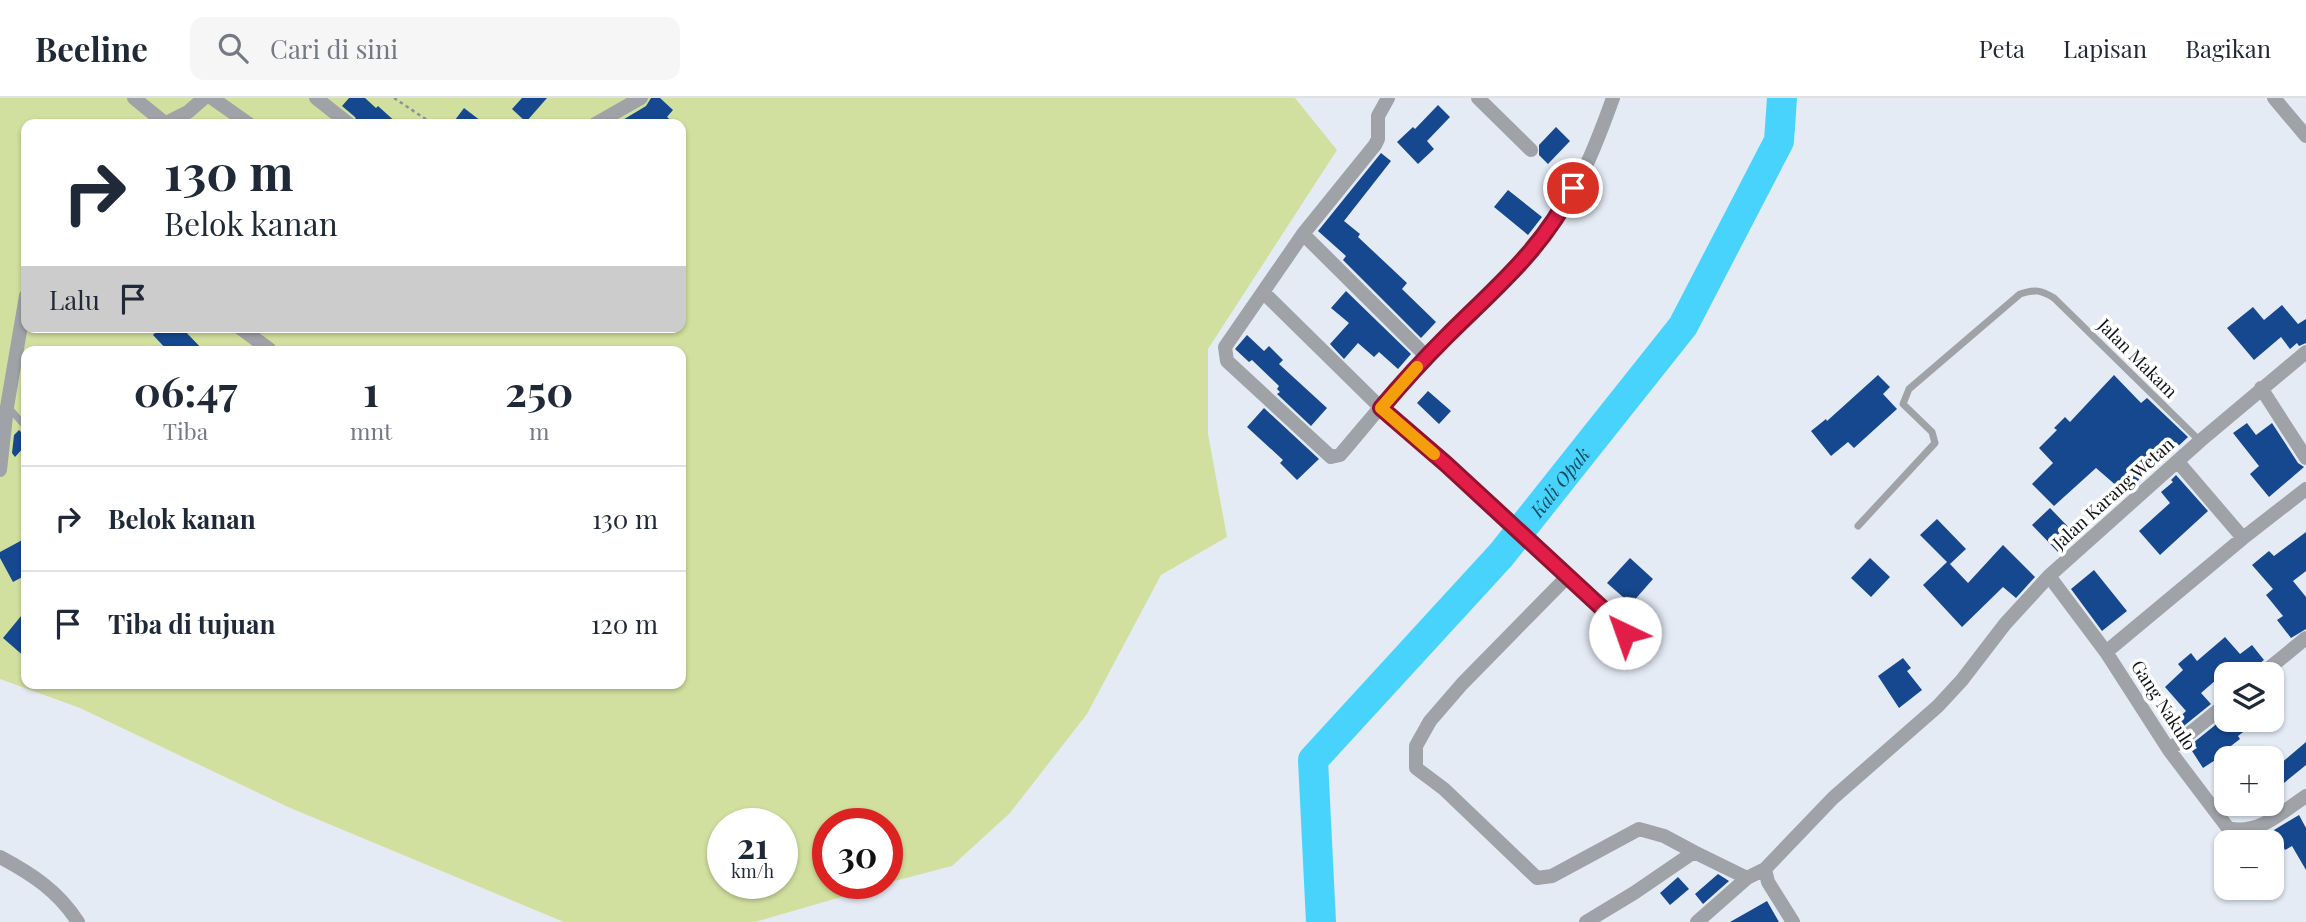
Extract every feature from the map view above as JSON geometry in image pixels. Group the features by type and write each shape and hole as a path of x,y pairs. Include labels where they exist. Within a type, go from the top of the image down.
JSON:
{"street":[{"path":"134,98 160,119"},
{"path":"175,119 204,98"},
{"path":"212,98 242,119"},
{"path":"316,98 343,119"},
{"path":"604,119 641,98"},
{"path":"1388,98 1378,116 1378,139 1375,145 1303,234 1225,347 1227,361 1331,457 1340,455 1426,356 1516,269 1561,212 1597,141 1613,98"},
{"path":"1478,98 1531,150"},
{"path":"2274,98 2306,136"},
{"path":"1303,234 1426,356"},
{"path":"1264,293 1381,408 1446,464 1616,621 1633,645"},
{"path":"0,470 7,407 21,325"},
{"path":"247,333 265,346"},
{"name":"Jalan Karang Wetan","path":"1765,869 1833,797 1938,706 1962,680 2005,624 2049,576 2200,441 2306,352"},
{"path":"2261,388 2306,458"},
{"path":"2178,462 2243,538"},
{"path":"2106,652 2243,538 2305,492"},
{"path":"1568,576 1462,684 1430,721 1416,746 1416,768 1444,789 1537,878 1552,876 1639,829 1664,836 1747,878"},
{"name":"Gang Nakulo","path":"2049,576 2106,652 2169,750 2228,828 2241,831 2261,825 2306,796"},
{"path":"2277,662 2306,638"},
{"path":"2169,750 2214,714"},
{"path":"1586,922 1694,852"},
{"path":"0,857 52,889 78,922"},
{"path":"1697,922 1747,878 1765,869 1768,882 1793,922"}],"lane":[{"name":"Jalan Makam","path":"1858,526 1935,443 1932,432 1903,404 1909,389 2020,294 2034,289 2054,298 2200,441"},
{"path":"7,407 21,422"}],"path":[{"path":"394,98 426,119"}],"green space":[{"path":"0,98 1295,98 1337,150 1208,349 1208,434 1227,537 1161,575 1087,714 1010,813 952,866 903,879 903,808 812,808 812,899 834,899 755,922 564,922 288,807 80,708 28,689 686,689 686,346 21,346 21,687 0,679"}],"building":[{"path":"349,98 365,98 392,119 356,119 342,106"},
{"path":"522,98 547,98 529,119 523,119 512,109"},
{"path":"651,98 660,98 673,110 667,117 669,119 624,119 646,106"},
{"path":"1438,105 1450,117 1427,141 1434,149 1418,164 1397,142 1413,127 1415,129"},
{"path":"464,108 478,119 456,119"},
{"path":"1556,127 1570,141 1548,164 1539,155 1539,145"},
{"path":"1381,153 1391,161 1344,221 1407,283 1402,289 1436,322 1421,338 1343,260 1346,256 1318,231"},
{"path":"1508,190 1542,217 1528,235 1494,207"},
{"path":"1346,291 1411,354 1398,369 1379,352 1374,357 1358,343 1344,359 1330,344 1349,323 1331,308"},
{"path":"2282,305 2298,324 2306,319 2306,343 2299,346 2297,343 2290,349 2281,337 2254,360 2227,328 2253,307 2264,320"},
{"path":"187,333 199,346 163,346 153,335"},
{"path":"1247,335 1264,351 1269,346 1283,360 1279,364 1327,408 1311,426 1277,394 1280,392 1277,389 1279,386 1252,360 1249,362 1235,349"},
{"path":"1878,375 1890,387 1883,394 1897,409 1854,448 1848,442 1831,456 1811,431 1826,419 1827,421"},
{"path":"2114,375 2141,403 2147,398 2188,437 2157,466 2154,463 2126,494 2096,468 2054,506 2032,484 2053,463 2039,448 2057,430 2054,428 2065,417 2070,422"},
{"path":"1428,391 1451,411 1439,424 1417,403"},
{"path":"1264,408 1319,459 1297,480 1280,463 1283,460 1247,427"},
{"path":"2247,423 2256,435 2272,423 2298,463 2304,467 2269,497 2250,474 2259,466 2233,433"},
{"path":"19,430 21,432 21,450 15,457 12,453 14,435"},
{"path":"2176,475 2208,511 2160,555 2139,531 2170,503 2161,492 2173,482 2171,480"},
{"path":"2050,508 2076,535 2058,552 2032,525"},
{"path":"1937,519 1966,549 1950,564 1968,583 2003,545 2035,577 2016,598 2003,587 1962,627 1923,585 1947,562 1920,535"},
{"path":"2306,532 2306,571 2293,581 2306,597 2306,629 2291,638 2277,620 2283,616 2266,595 2273,589 2252,565 2269,551 2274,556"},
{"path":"21,541 21,578 13,582 0,558 0,552"},
{"path":"1630,558 1653,579 1631,604 1607,583"},
{"path":"1870,558 1890,577 1871,597 1851,578"},
{"path":"2094,570 2127,611 2102,631 2071,589"},
{"path":"21,616 21,654 3,638"},
{"path":"2225,637 2240,654 2252,645 2264,660 2214,662 2214,682 2201,693 2211,704 2180,729 2174,722 2186,711 2165,687 2183,670 2178,664 2191,653 2197,661"},
{"path":"1903,658 1911,668 1907,671 1922,690 1899,708 1878,676"},
{"path":"2214,726 2214,732 2243,732 2238,736 2240,739 2231,746 2214,746 2214,761 2203,768 2192,751 2197,748 2193,743"},
{"path":"2306,742 2306,765 2284,783 2284,761"},
{"path":"2299,815 2306,828 2306,870 2292,846 2285,850 2284,830 2274,830"},
{"path":"1718,874 1729,881 1703,904 1695,894"},
{"path":"1678,877 1689,889 1670,905 1660,893"},
{"path":"1767,901 1779,922 1730,922 1753,909"}],"waterway":[{"name":"Kali Opak","path":"1321,922 1313,760 1501,555 1683,326 1779,141 1782,98"}],"slow traffic":[{"path":"1417,367 1381,408 1434,454"}],"route":[{"path":"1573,188 1561,212 1538,244 1489,298 1426,356 1381,408 1446,464 1616,621 1625,633"}]}
